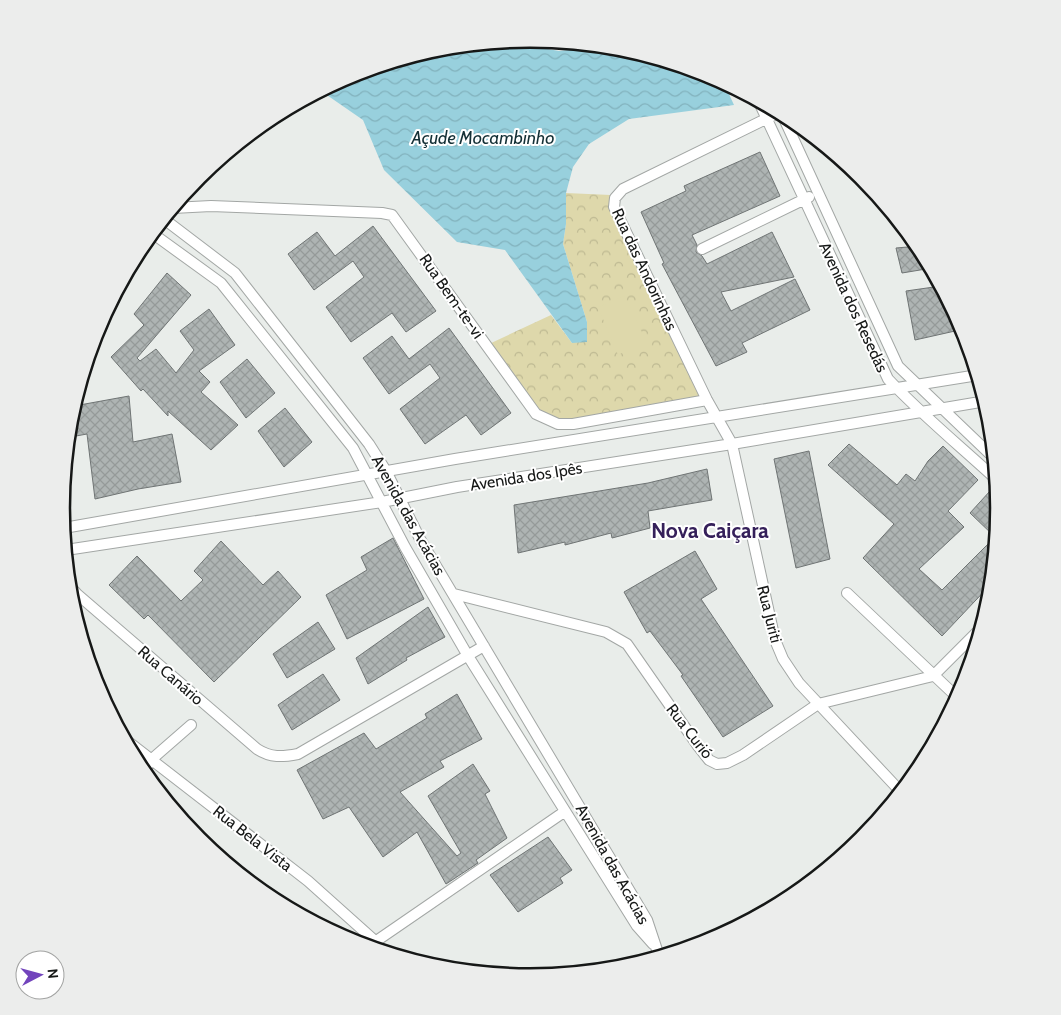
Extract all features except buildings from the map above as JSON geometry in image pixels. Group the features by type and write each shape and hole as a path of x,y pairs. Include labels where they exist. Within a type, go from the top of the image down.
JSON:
{"street":[{"name":"Avenida dos Resedás","path":"763,111 882,370 896,388 920,412 946,433 990,474"},
{"name":"Rua das Andorinhas","path":"707,400 619,220 614,202 623,189 771,116"},
{"name":"Avenida dos Resedás","path":"786,125 898,366 916,386 987,452"},
{"path":"702,249 818,192"},
{"name":"Rua Bem-te-vi","path":"182,208 211,206 392,215 536,414 558,424 573,424 707,400"},
{"name":"Avenida das Acácias","path":"169,223 235,273 369,444 386,471 420,539 642,912 657,950"},
{"name":"Avenida das Acácias","path":"158,238 221,283 347,441 368,474 405,548 468,656 636,926 656,950"},
{"name":"Avenida dos Ipês","path":"71,527 368,474 971,376"},
{"name":"Rua Juriti","path":"707,400 732,444 775,640 783,659 798,682 896,787"},
{"name":"Avenida dos Ipês","path":"72,549 382,502 639,457 732,444 978,402"},
{"path":"847,593 951,692"},
{"name":"Rua Curió","path":"454,594 606,632 619,638 634,654 698,746 709,760 717,764 727,763 743,755 818,704 933,676"},
{"name":"Rua Canário","path":"79,595 257,749 266,755 278,757 298,754 468,656"},
{"path":"933,676 972,637"},
{"path":"468,656 484,646"},
{"path":"148,764 152,758 190,725"},
{"name":"Rua Bela Vista","path":"140,749 308,881 363,936"},
{"path":"377,941 564,812"}],"green space":[{"path":"566,193 611,195 706,400 557,422 538,411 489,344 551,315 572,343 587,322 563,244 566,224"},
{"path":"625,296 646,341 618,355 598,307"}],"water":[{"name":"Açude Mocambinho","path":"500,48 591,51 650,63 728,92 734,105 629,119 589,144 573,167 566,193 566,224 563,244 587,322 587,342 572,343 505,250 457,242 384,170 363,120 327,95 354,83 411,63 470,51"}],"district":[{"name":"Nova Caiçara","path":"710,531"}]}
